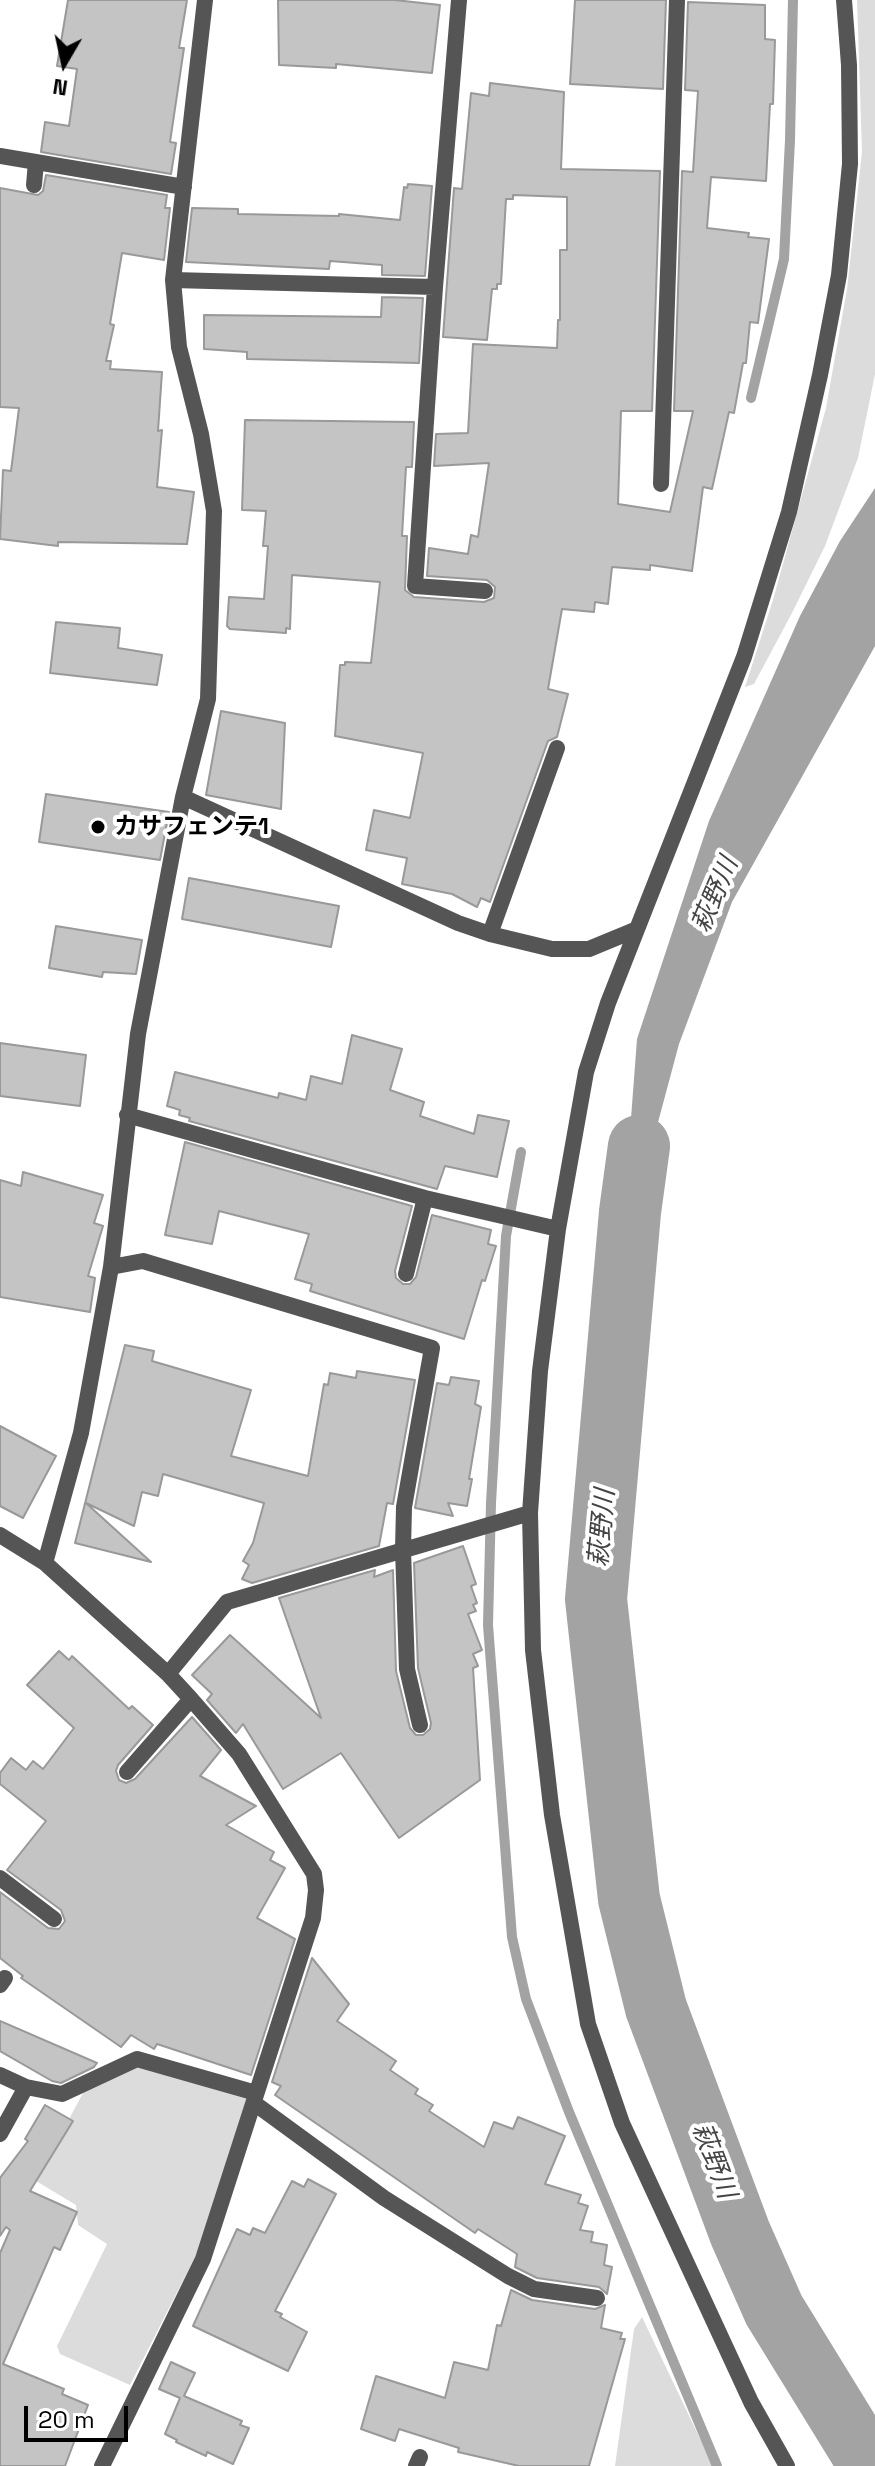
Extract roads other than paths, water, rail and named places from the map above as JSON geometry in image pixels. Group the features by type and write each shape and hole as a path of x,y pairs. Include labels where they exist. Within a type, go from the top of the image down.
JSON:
{"street":[{"path":"45,1563 81,1433 111,1267 138,1034 183,797 208,699 214,511 201,434 179,347 173,280 205,0"},
{"path":"459,0 435,287 415,586 485,591"},
{"path":"661,484 677,0"},
{"path":"787,2466 751,2402 622,2123 588,2024 552,1815 533,1650 530,1513 540,1371 558,1229 586,1072 635,930 744,657 789,512 813,406 839,275 850,164 849,65 844,0"},
{"path":"0,156 184,187"},
{"path":"34,185 36,162"},
{"path":"173,280 435,287"},
{"path":"490,934 557,748"},
{"path":"183,797 458,923 490,934 552,949 589,949 635,930"},
{"path":"127,1115 425,1198 558,1229"},
{"path":"406,1274 425,1198"},
{"path":"111,1267 143,1261 432,1348 404,1507 407,1669 420,1725"},
{"path":"168,1674 227,1602 530,1513"},
{"path":"0,1535 45,1563 168,1674 191,1699 239,1754 314,1874 316,1890 313,1918 203,2259 102,2466"},
{"path":"127,1772 191,1699"},
{"path":"0,1878 54,1919"},
{"path":"0,2075 26,2087 62,2094 137,2059 255,2098 384,2198 485,2251 534,2289 597,2298"},
{"path":"0,2134 26,2087"}],"water":[{"path":"875,488 875,646 732,902 679,1044 620,1264 637,1039 709,821 800,616 840,541"}],"waterway":[{"path":"751,398 784,259 793,0"},
{"name":"萩野川","path":"639,1146 630,1212 596,1599 629,1899 656,2008 740,2233 774,2310 870,2466"},
{"path":"521,1152 506,1236 491,1503 488,1625 512,1937 526,1999 569,2112 717,2466"}],"place":[{"name":"カサフェンテ1","path":"98,827"}]}
